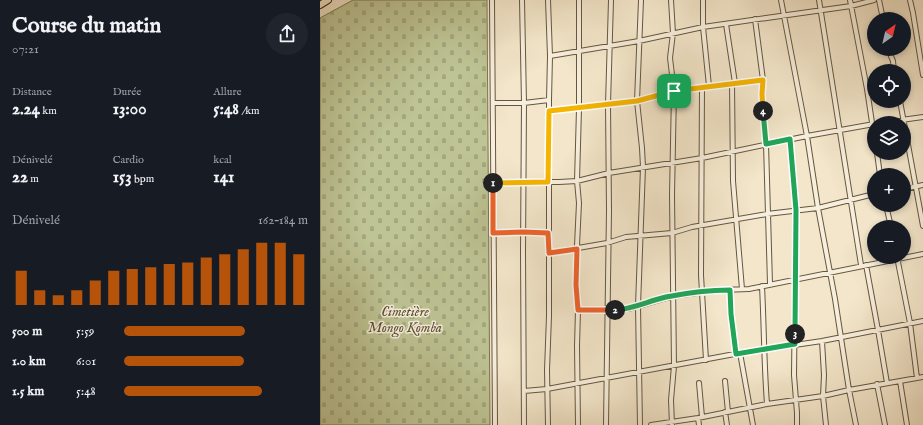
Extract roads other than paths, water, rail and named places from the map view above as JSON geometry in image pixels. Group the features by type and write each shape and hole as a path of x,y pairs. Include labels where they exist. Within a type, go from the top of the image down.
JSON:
{"highway":[{"path":"320,5 328,0"}],"street":[{"path":"492,0 495,425"},
{"path":"522,0 524,103 524,425"},
{"path":"548,0 550,56 548,182 548,425"},
{"path":"578,425 578,310 576,285 579,203 577,181 580,51 579,0"},
{"path":"606,425 609,173 608,104 611,0"},
{"path":"640,425 638,306 642,148 637,101 641,0"},
{"path":"671,0 673,33 670,58 674,91 672,233 674,366 671,400 672,423"},
{"path":"703,0 703,27 709,86"},
{"path":"781,0 807,136 840,338 856,425"},
{"path":"819,0 822,10 850,199 878,330 887,383"},
{"path":"850,0 872,116"},
{"path":"550,56 639,41 703,27 852,6 874,0"},
{"path":"879,0 882,12"},
{"path":"910,0 923,75"},
{"path":"755,19 763,80 762,94 766,144 770,284"},
{"path":"726,24 733,83 732,152 742,289"},
{"path":"549,111 579,109 637,101 674,91 763,80"},
{"path":"702,87 701,275 706,360"},
{"path":"493,103 524,103 549,100"},
{"path":"911,118 923,116"},
{"path":"493,182 577,181 609,173 702,158 790,139 867,125"},
{"path":"790,139 796,210 794,375 797,400 797,425"},
{"path":"911,159 923,226"},
{"path":"911,187 923,185"},
{"path":"549,253 577,249 626,238 672,233 702,225 767,214 818,208 867,195"},
{"path":"493,233 548,233"},
{"path":"911,256 923,254"},
{"path":"578,310 623,309 673,296 762,286 868,264"},
{"path":"898,264 910,323 917,378"},
{"path":"762,286 765,350 764,371 767,404"},
{"path":"730,290 731,314 753,425"},
{"path":"524,391 547,389 606,377 795,344 840,338 923,321"},
{"path":"822,341 824,375 823,396 826,425"},
{"path":"651,425 672,423 750,407 823,396 877,384 923,377"},
{"path":"725,381 727,425"},
{"path":"900,381 907,425"},
{"path":"698,425 700,418 699,383"},
{"path":"877,384 885,425"}],"park label":[{"name":"Cimetière Mongo Komba","path":"405,320"}]}
